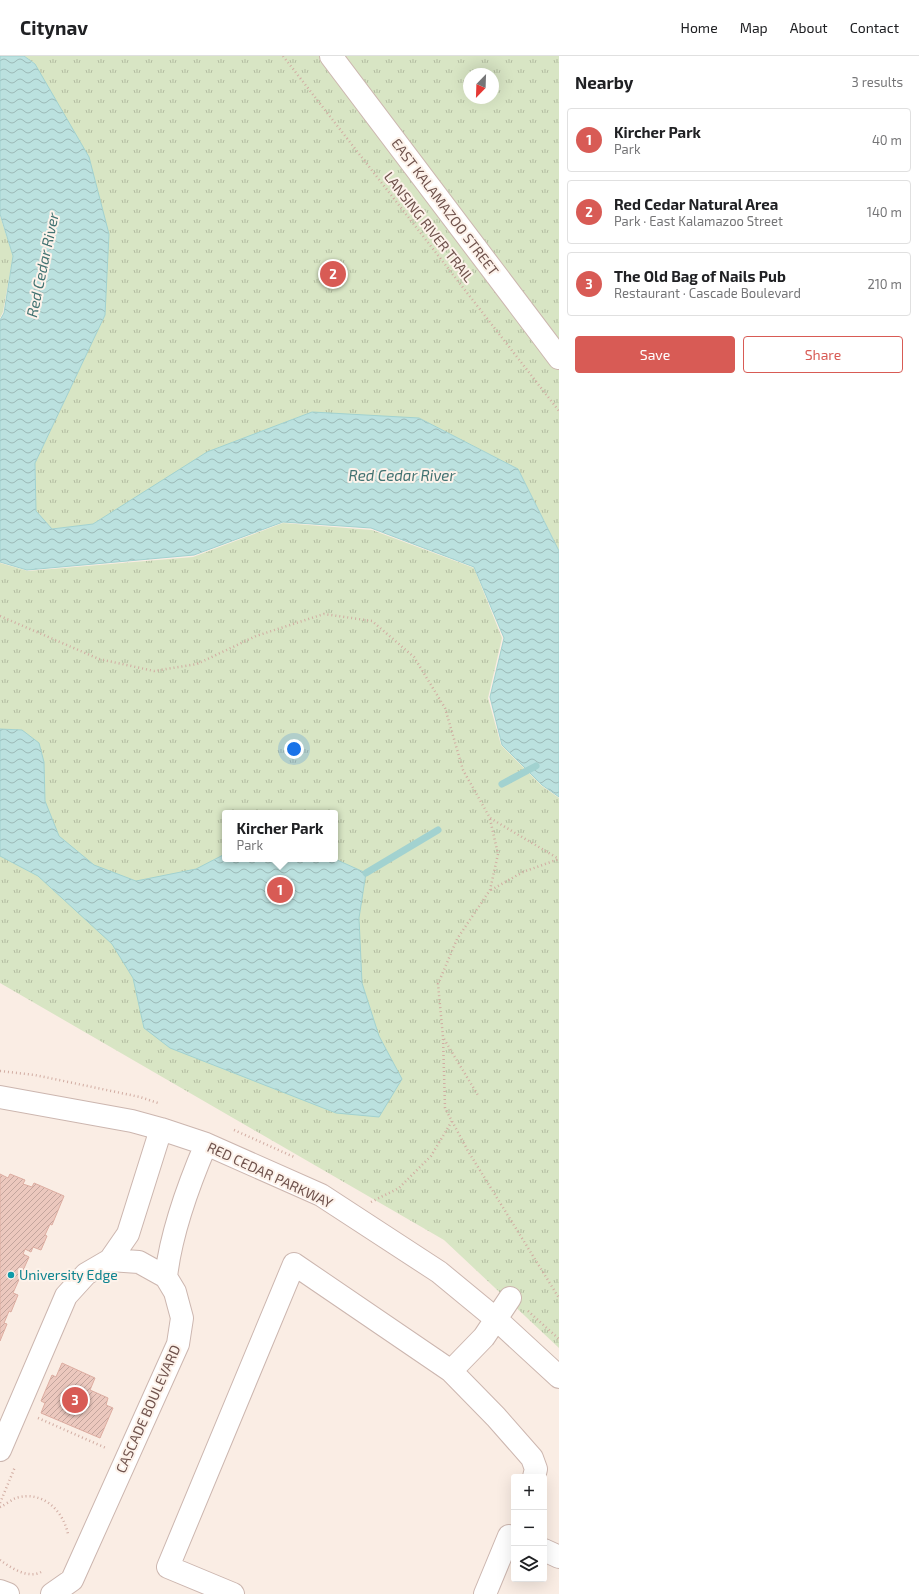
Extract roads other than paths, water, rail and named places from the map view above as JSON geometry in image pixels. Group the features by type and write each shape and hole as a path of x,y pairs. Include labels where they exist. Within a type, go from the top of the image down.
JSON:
{"street":[{"name":"EAST KALAMAZOO STREET","path":"331,56 559,358"},
{"name":"RED CEDAR PARKWAY","path":"0,1097 132,1121 161,1129 206,1144 321,1195 439,1272 496,1319 559,1377"},
{"path":"9,1455 66,1296 86,1274 110,1260 128,1234 161,1129"},
{"path":"110,1260 139,1262 166,1277 169,1250 197,1165 206,1144"},
{"path":"233,1594 168,1567 294,1264 451,1371 496,1417 532,1458 536,1469 535,1474"},
{"name":"CASCADE BOULEVARD","path":"52,1594 72,1580 178,1344 182,1318 175,1292 166,1277"},
{"path":"451,1371 484,1337 510,1298"},
{"path":"485,1594 511,1534"},
{"path":"547,1551 559,1557"},
{"path":"0,1590 8,1594"}],"water":[{"name":"Red Cedar River","path":"0,56 24,56 35,64 89,157 109,234 105,315 35,463 36,511 52,529 93,524 207,452 312,412 419,418 518,469 559,551 559,797 542,785 502,745 490,697 504,638 474,567 371,528 283,522 194,555 27,570 0,562 0,320 4,313 13,256 0,214"},
{"path":"0,729 22,730 39,743 44,762 45,801 59,836 94,865 136,881 196,869 222,856 222,862 338,862 338,860 366,873 359,918 362,983 379,1036 402,1079 379,1117 336,1113 170,1048 144,1028 133,978 112,944 38,876 0,856"}],"waterway":[{"path":"502,784 536,766"},
{"path":"366,873 438,830"}],"place":[{"name":"Red Cedar Natural Area","path":"333,274"},
{"name":"Kircher Park","path":"280,890"},
{"name":"University Edge","path":"11,1275"},
{"name":"The Old Bag of Nails Pub","path":"75,1400"}]}
